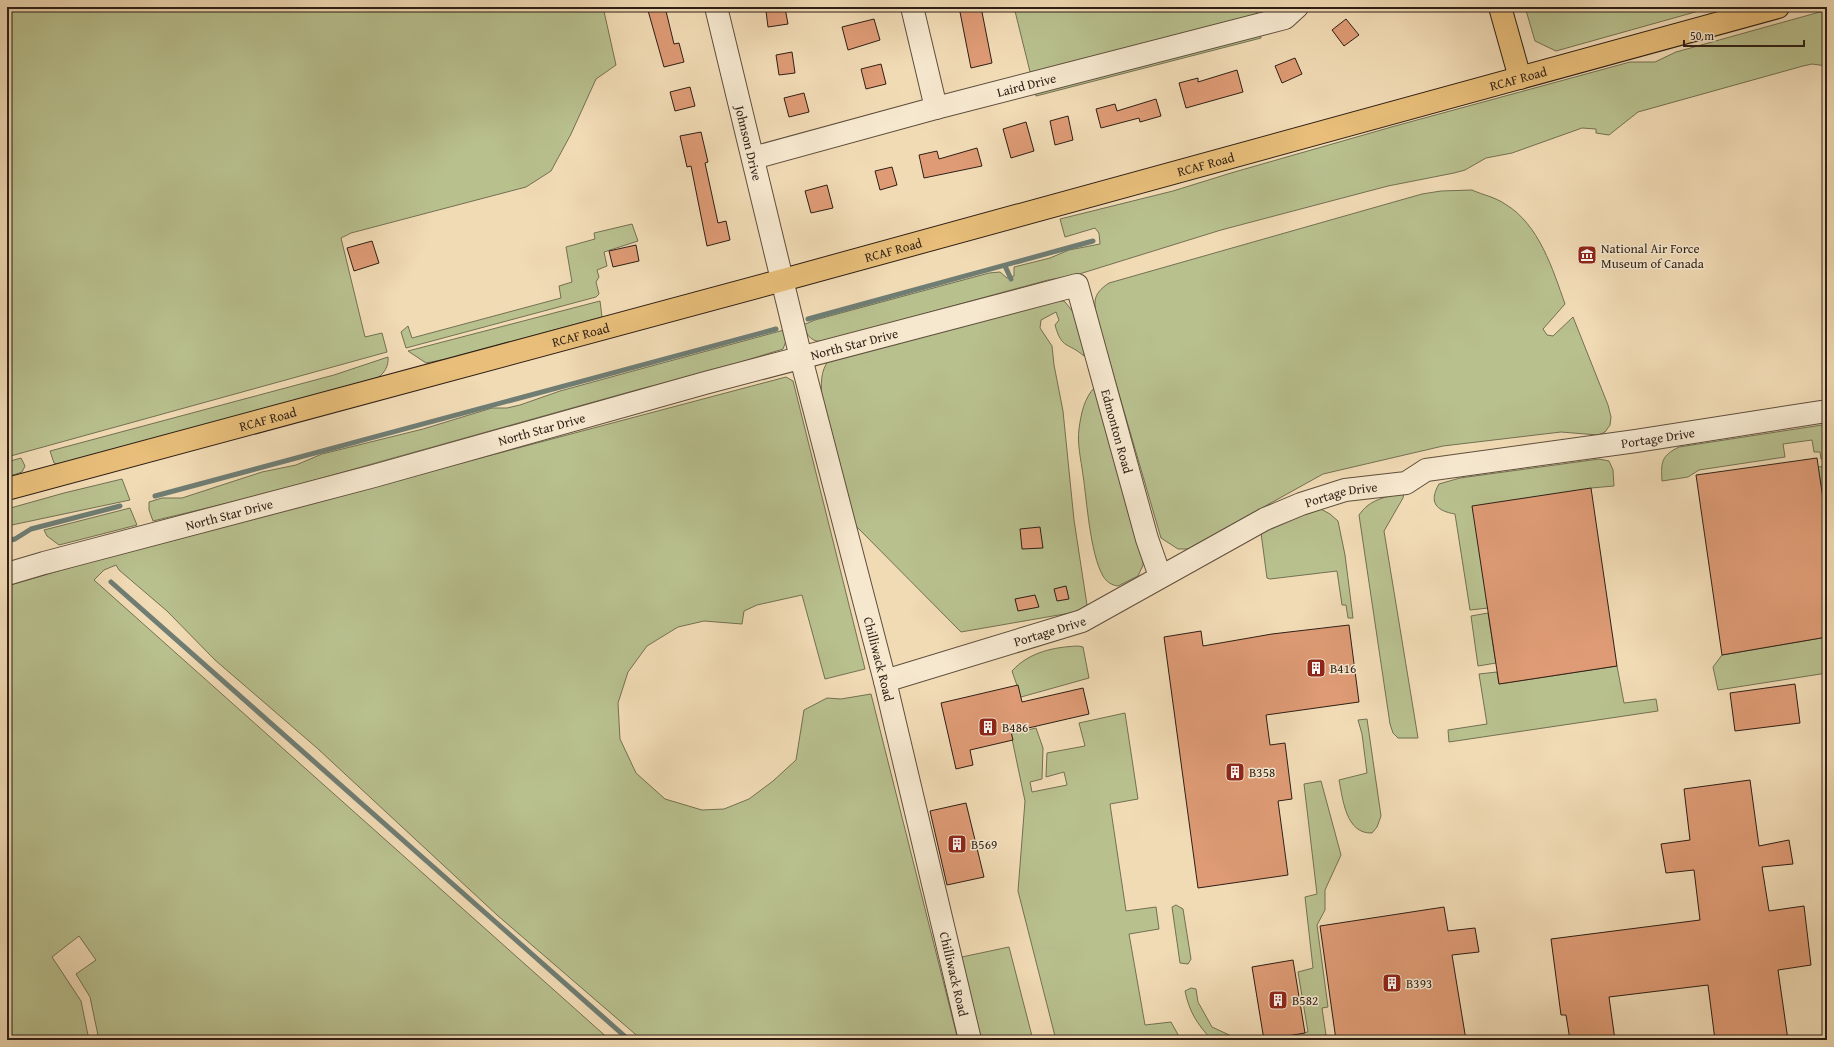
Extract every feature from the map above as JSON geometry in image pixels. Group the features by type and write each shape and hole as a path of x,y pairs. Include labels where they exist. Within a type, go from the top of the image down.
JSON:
{"main road":[{"path":"1500,7 1520,78"},
{"name":"RCAF Road","path":"7,489 783,280 1778,7"}],"street":[{"name":"Johnson Drive","path":"716,7 783,280"},
{"path":"912,7 936,108"},
{"name":"Laird Drive","path":"753,158 936,108 1285,18 1297,7"},
{"name":"Chilliwack Road","path":"783,280 801,358 885,681 970,1040"},
{"name":"North Star Drive","path":"7,574 374,476 801,358 1077,285"},
{"name":"Edmonton Road","path":"1077,285 1147,539 1160,576"},
{"name":"Portage Drive","path":"885,681 1082,621 1160,576 1265,519 1301,504 1345,490 1406,483 1426,470 1636,442 1827,411"}],"green space":[{"path":"7,7 603,7 616,65 596,79 571,134 551,171 526,187 351,233 341,238 365,337 382,333 387,352 7,457"},
{"path":"1014,7 1256,7 1261,38 1036,96"},
{"path":"1525,7 1713,7 1556,51 1535,41"},
{"path":"1827,10 1827,66 1812,64 1803,66 1638,112 1609,135 1596,133 1596,129 1582,128 1512,153 1486,158 1465,170 1388,186 1221,230 1076,275 1048,280 824,341 816,341 810,338 803,325 815,320 989,273 1000,272 1007,278 1014,276 1014,267 1050,258 1069,250 1100,244 1099,233 1095,228 1065,237 1060,219 1173,191 1395,126 1630,62 1655,62 1676,52"},
{"path":"1472,190 1505,204 1527,223 1536,235 1550,263 1565,304 1543,329 1547,335 1553,336 1573,317 1608,405 1611,417 1610,425 1605,432 1598,435 1561,432 1443,446 1323,474 1188,549 1178,549 1161,538 1098,322 1095,300 1099,291 1109,283 1422,194 1441,191"},
{"path":"632,224 638,241 604,252 607,266 597,270 599,277 596,282 599,294 596,297 406,348 401,332 408,326 412,338 561,298 559,286 572,282 566,247 595,239 594,233"},
{"path":"600,301 602,317 446,359 426,363 408,351"},
{"path":"1050,301 1064,301 1074,313 1082,334 1084,348 1084,356 1063,342 1055,325 1059,320 1056,312 1041,320 1040,328 1052,346 1063,411 1074,520 1087,605 1076,612 961,632 853,523 822,398 821,383 824,369 829,360"},
{"path":"784,330 786,341 783,349 705,373 640,389 261,495 153,521 149,510 149,502 162,498 182,498 262,472 296,465 322,454 423,429 492,408 507,408 520,405 560,391"},
{"path":"388,357 386,369 377,378 59,465 54,463 50,451 334,375"},
{"path":"786,377 793,381 865,669 825,679 802,595 757,605 744,611 742,624 704,621 678,627 647,646 628,672 618,703 620,739 636,773 665,799 702,810 724,809 749,799 773,781 796,760 804,710 827,698 841,699 871,694 958,1040 642,1040 497,915 317,748 215,660 167,611 119,570 116,565 104,570 94,580 610,1040 99,1040 90,997 76,974 96,960 79,936 52,957 81,1001 89,1040 7,1040 7,586 103,558"},
{"path":"1095,387 1143,555 1143,565 1138,576 1118,586 1108,582 1103,576 1095,554 1078,440 1082,412 1088,396"},
{"path":"1822,425 1827,426 1827,459 1821,459 1820,452 1814,452 1812,440 1783,444 1785,457 1699,470 1688,477 1662,481 1663,460 1669,453 1679,447"},
{"path":"21,458 25,466 22,472 7,477 7,462"},
{"path":"1599,459 1609,461 1613,470 1614,486 1591,488 1488,608 1470,610 1455,514 1443,511 1434,501 1434,496 1439,484 1460,478"},
{"path":"1827,466 1827,484 1821,485 1818,467"},
{"path":"122,479 130,500 7,526 7,509"},
{"path":"1404,493 1403,498 1384,531 1418,738 1398,738 1393,733 1390,724 1359,515 1368,505 1373,502"},
{"path":"1317,507 1330,514 1338,521 1345,555 1353,618 1348,618 1346,605 1342,605 1337,571 1270,579 1267,578 1261,533"},
{"path":"130,508 137,525 59,545 47,536 44,530"},
{"path":"1488,613 1496,663 1478,666 1471,616"},
{"path":"1827,637 1827,673 1718,690 1713,667 1722,655"},
{"path":"1078,646 1083,647 1089,678 1021,697 1012,671 1026,659 1034,655 1051,649"},
{"path":"1617,666 1624,703 1656,699 1658,711 1449,742 1448,730 1487,724 1479,674 1497,672 1499,684"},
{"path":"1125,713 1138,799 1110,804 1126,911 1156,907 1159,929 1129,934 1145,1025 1171,1022 1181,1040 1056,1040 1018,891 1025,801 1011,734 1036,728 1043,748 1042,779 1030,782 1032,792 1067,785 1064,772 1046,777 1047,753 1085,746 1079,723"},
{"path":"1367,719 1381,816 1377,827 1372,833 1363,832 1356,828 1351,822 1344,806 1339,780 1367,773 1362,734 1358,720"},
{"path":"1321,781 1341,855 1325,890 1325,910 1317,925 1328,1007 1322,1008 1326,1035 1309,1038 1309,1040 1264,1040 1308,1032 1298,972 1313,968 1305,897 1317,894 1304,784"},
{"path":"1176,905 1183,909 1191,959 1188,964 1180,963 1172,907"},
{"path":"1009,947 1033,1040 977,1040 957,958"},
{"path":"1191,988 1196,989 1198,1002 1212,1027 1240,1040 1211,1039 1191,1011 1185,991"}],"building":[{"path":"647,7 665,7 674,44 679,43 684,62 664,67"},
{"path":"959,7 981,7 992,63 971,68"},
{"path":"785,8 788,24 768,27 766,11"},
{"path":"874,19 880,40 848,50 842,27"},
{"path":"1346,19 1359,35 1344,46 1332,30"},
{"path":"792,52 795,73 779,75 776,55"},
{"path":"1295,58 1302,74 1282,83 1275,66"},
{"path":"881,64 886,84 866,89 861,69"},
{"path":"1237,70 1243,92 1186,108 1179,83 1198,78 1198,82"},
{"path":"690,87 695,106 675,111 670,92"},
{"path":"804,93 809,112 789,117 784,98"},
{"path":"1156,99 1161,116 1140,122 1139,118 1101,128 1096,109 1115,104 1117,111"},
{"path":"1068,116 1073,140 1055,145 1050,121"},
{"path":"1026,122 1034,151 1011,158 1003,129"},
{"path":"701,132 708,162 705,163 718,223 726,221 730,240 707,246 691,166 687,167 680,136"},
{"path":"977,148 982,166 924,178 919,155 937,151 939,159"},
{"path":"892,167 897,185 880,190 875,171"},
{"path":"827,185 833,208 811,213 805,191"},
{"path":"372,241 379,263 354,271 347,248"},
{"path":"636,245 639,261 613,267 609,251"},
{"path":"1817,458 1827,526 1827,637 1722,655 1696,475"},
{"path":"1591,488 1617,666 1499,684 1472,506"},
{"path":"1040,527 1043,548 1022,549 1020,529"},
{"path":"1066,586 1069,599 1057,601 1054,589"},
{"path":"1035,595 1039,607 1018,611 1015,599"},
{"name":"B358","path":"1349,625 1359,702 1266,715 1270,745 1285,743 1292,799 1278,801 1288,875 1198,888 1164,637 1201,631 1203,646 1272,634"},
{"path":"1795,684 1800,723 1735,731 1730,693"},
{"name":"B486","path":"1018,685 1022,702 1083,688 1089,714 1011,732 1013,740 970,750 973,765 956,769 941,703"},
{"path":"1750,780 1759,846 1789,840 1793,864 1762,867 1769,911 1804,906 1811,965 1778,970 1788,1040 1715,1040 1708,985 1609,997 1615,1040 1570,1040 1566,1015 1561,1015 1551,939 1700,920 1694,870 1666,873 1661,844 1690,840 1684,789"},
{"name":"B569","path":"966,803 984,877 947,885 930,811"},
{"name":"B393","path":"1444,907 1448,931 1475,928 1479,952 1452,955 1466,1040 1336,1040 1320,926"},
{"name":"B582","path":"1293,960 1305,1033 1264,1040 1252,967"}],"waterway":[{"path":"808,319 1093,241"},
{"path":"1005,266 1011,279"},
{"path":"155,496 776,329"},
{"path":"7,541 15,539 31,529 120,506"},
{"path":"111,582 629,1040"}],"place":[{"name":"National Air Force Museum of Canada","path":"1587,255"},
{"name":"B416","path":"1316,668"},
{"name":"B486","path":"988,727"},
{"name":"B358","path":"1235,772"},
{"name":"B569","path":"957,844"},
{"name":"B393","path":"1392,983"},
{"name":"B582","path":"1278,1000"}]}
